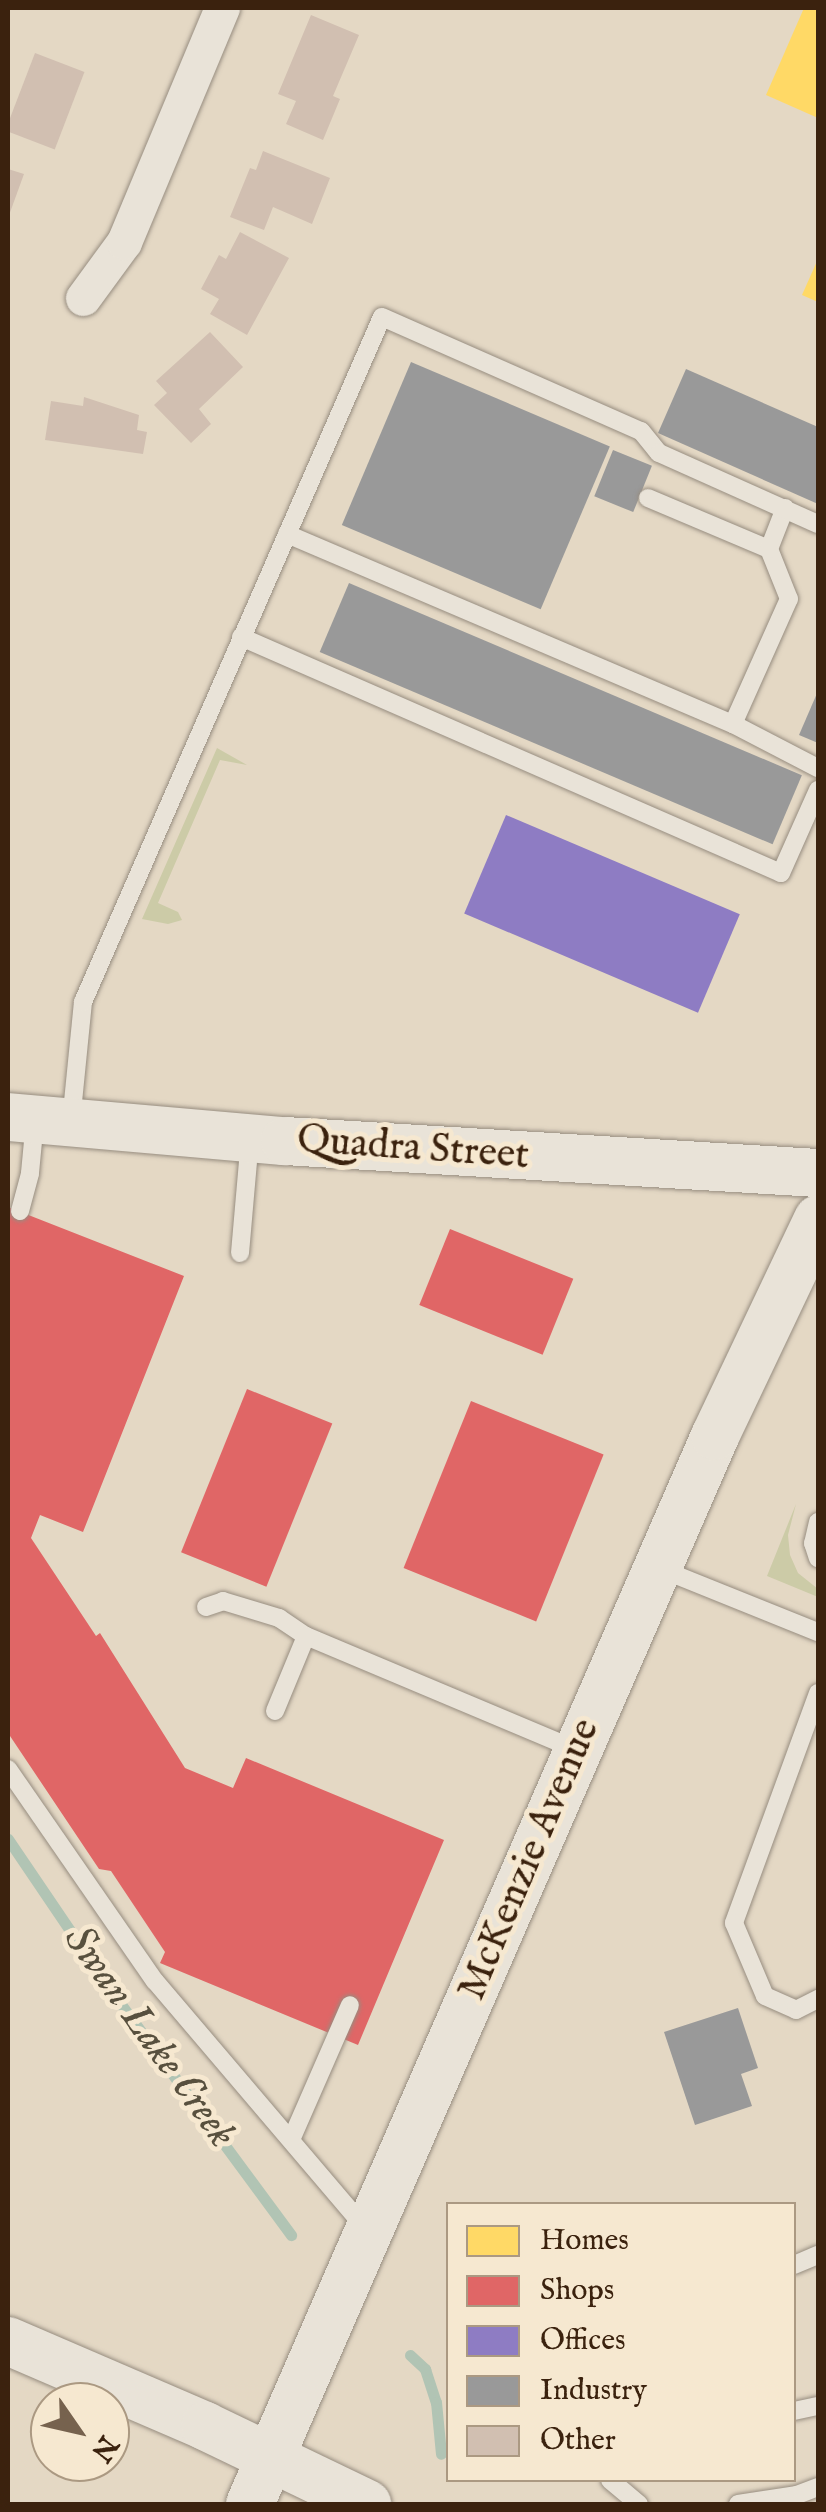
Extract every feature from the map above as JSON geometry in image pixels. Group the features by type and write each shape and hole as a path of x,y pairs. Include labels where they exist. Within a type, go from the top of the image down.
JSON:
{"main road":[{"name":"Quadra Street","path":"38,1120 250,1138 818,1174"},
{"name":"McKenzie Avenue","path":"250,2504 657,1567 818,1219"},
{"path":"8,2342 367,2504"}],"street":[{"path":"83,298 124,242 222,8"}],"lane":[{"path":"20,1211 38,1120 83,1002 382,317 641,431 659,453 818,524"},
{"path":"648,498 769,549"},
{"path":"733,724 789,598 769,549 785,508"},
{"path":"286,534 733,724 818,768"},
{"path":"241,637 781,873 818,790"},
{"path":"240,1252 250,1138"},
{"path":"818,1522 813,1543 818,1558"},
{"path":"657,1567 818,1632"},
{"path":"206,1608 223,1601 280,1618 306,1636 577,1750"},
{"path":"275,1710 306,1636"},
{"path":"818,1693 734,1922 765,1996 796,2010 818,1999"},
{"path":"8,1768 155,1980 368,2231"},
{"path":"296,2146 350,2005"},
{"path":"612,2482 639,2504"},
{"path":"738,2504 796,2495 818,2486"}],"green space":[{"path":"217,748 247,765 220,760 158,903 178,912 182,920 168,924 142,919"},
{"path":"796,1504 788,1535 790,1555 798,1573 818,1589 818,1597 767,1576"}],"building: Homes":[{"path":"804,8 818,8 818,118 766,95"},
{"path":"818,259 818,302 802,295"}],"building: Shops":[{"path":"8,1207 184,1276 83,1532 40,1515 31,1538 96,1636 100,1633 185,1768 233,1788 246,1758 444,1840 358,2045 160,1963 165,1952 111,1871 99,1869 8,1733"},
{"path":"450,1229 573,1279 543,1355 419,1305"},
{"path":"247,1389 332,1423 266,1587 181,1552"},
{"path":"471,1401 604,1455 536,1621 404,1568"}],"building: Offices":[{"path":"506,815 740,914 698,1013 464,913"}],"building: Industry":[{"path":"411,362 610,446 541,609 342,525"},
{"path":"686,369 818,427 818,504 658,433"},
{"path":"613,450 652,466 633,512 594,496"},
{"path":"349,583 802,775 773,844 320,652"},
{"path":"818,691 818,743 799,735"},
{"path":"738,2008 758,2068 741,2074 752,2106 695,2125 664,2032"}],"building: Other":[{"path":"311,15 359,35 333,96 340,99 323,140 286,124 296,101 278,94"},
{"path":"35,53 84,72 55,149 8,132"},
{"path":"263,151 330,178 312,224 273,207 264,230 230,217 250,168 256,170"},
{"path":"8,169 24,174 8,218"},
{"path":"240,232 289,258 247,335 210,314 219,299 201,289 219,255 226,259"},
{"path":"210,332 243,367 199,409 211,424 191,443 154,405 167,393 156,381"},
{"path":"84,397 139,415 137,430 147,432 143,454 45,440 51,401 83,406"}],"waterway":[{"name":"Swan Lake Creek","path":"8,1839 106,1984 291,2235"},
{"name":"Swan Lake Creek","path":"410,2355 425,2369 436,2402 441,2454"}]}
